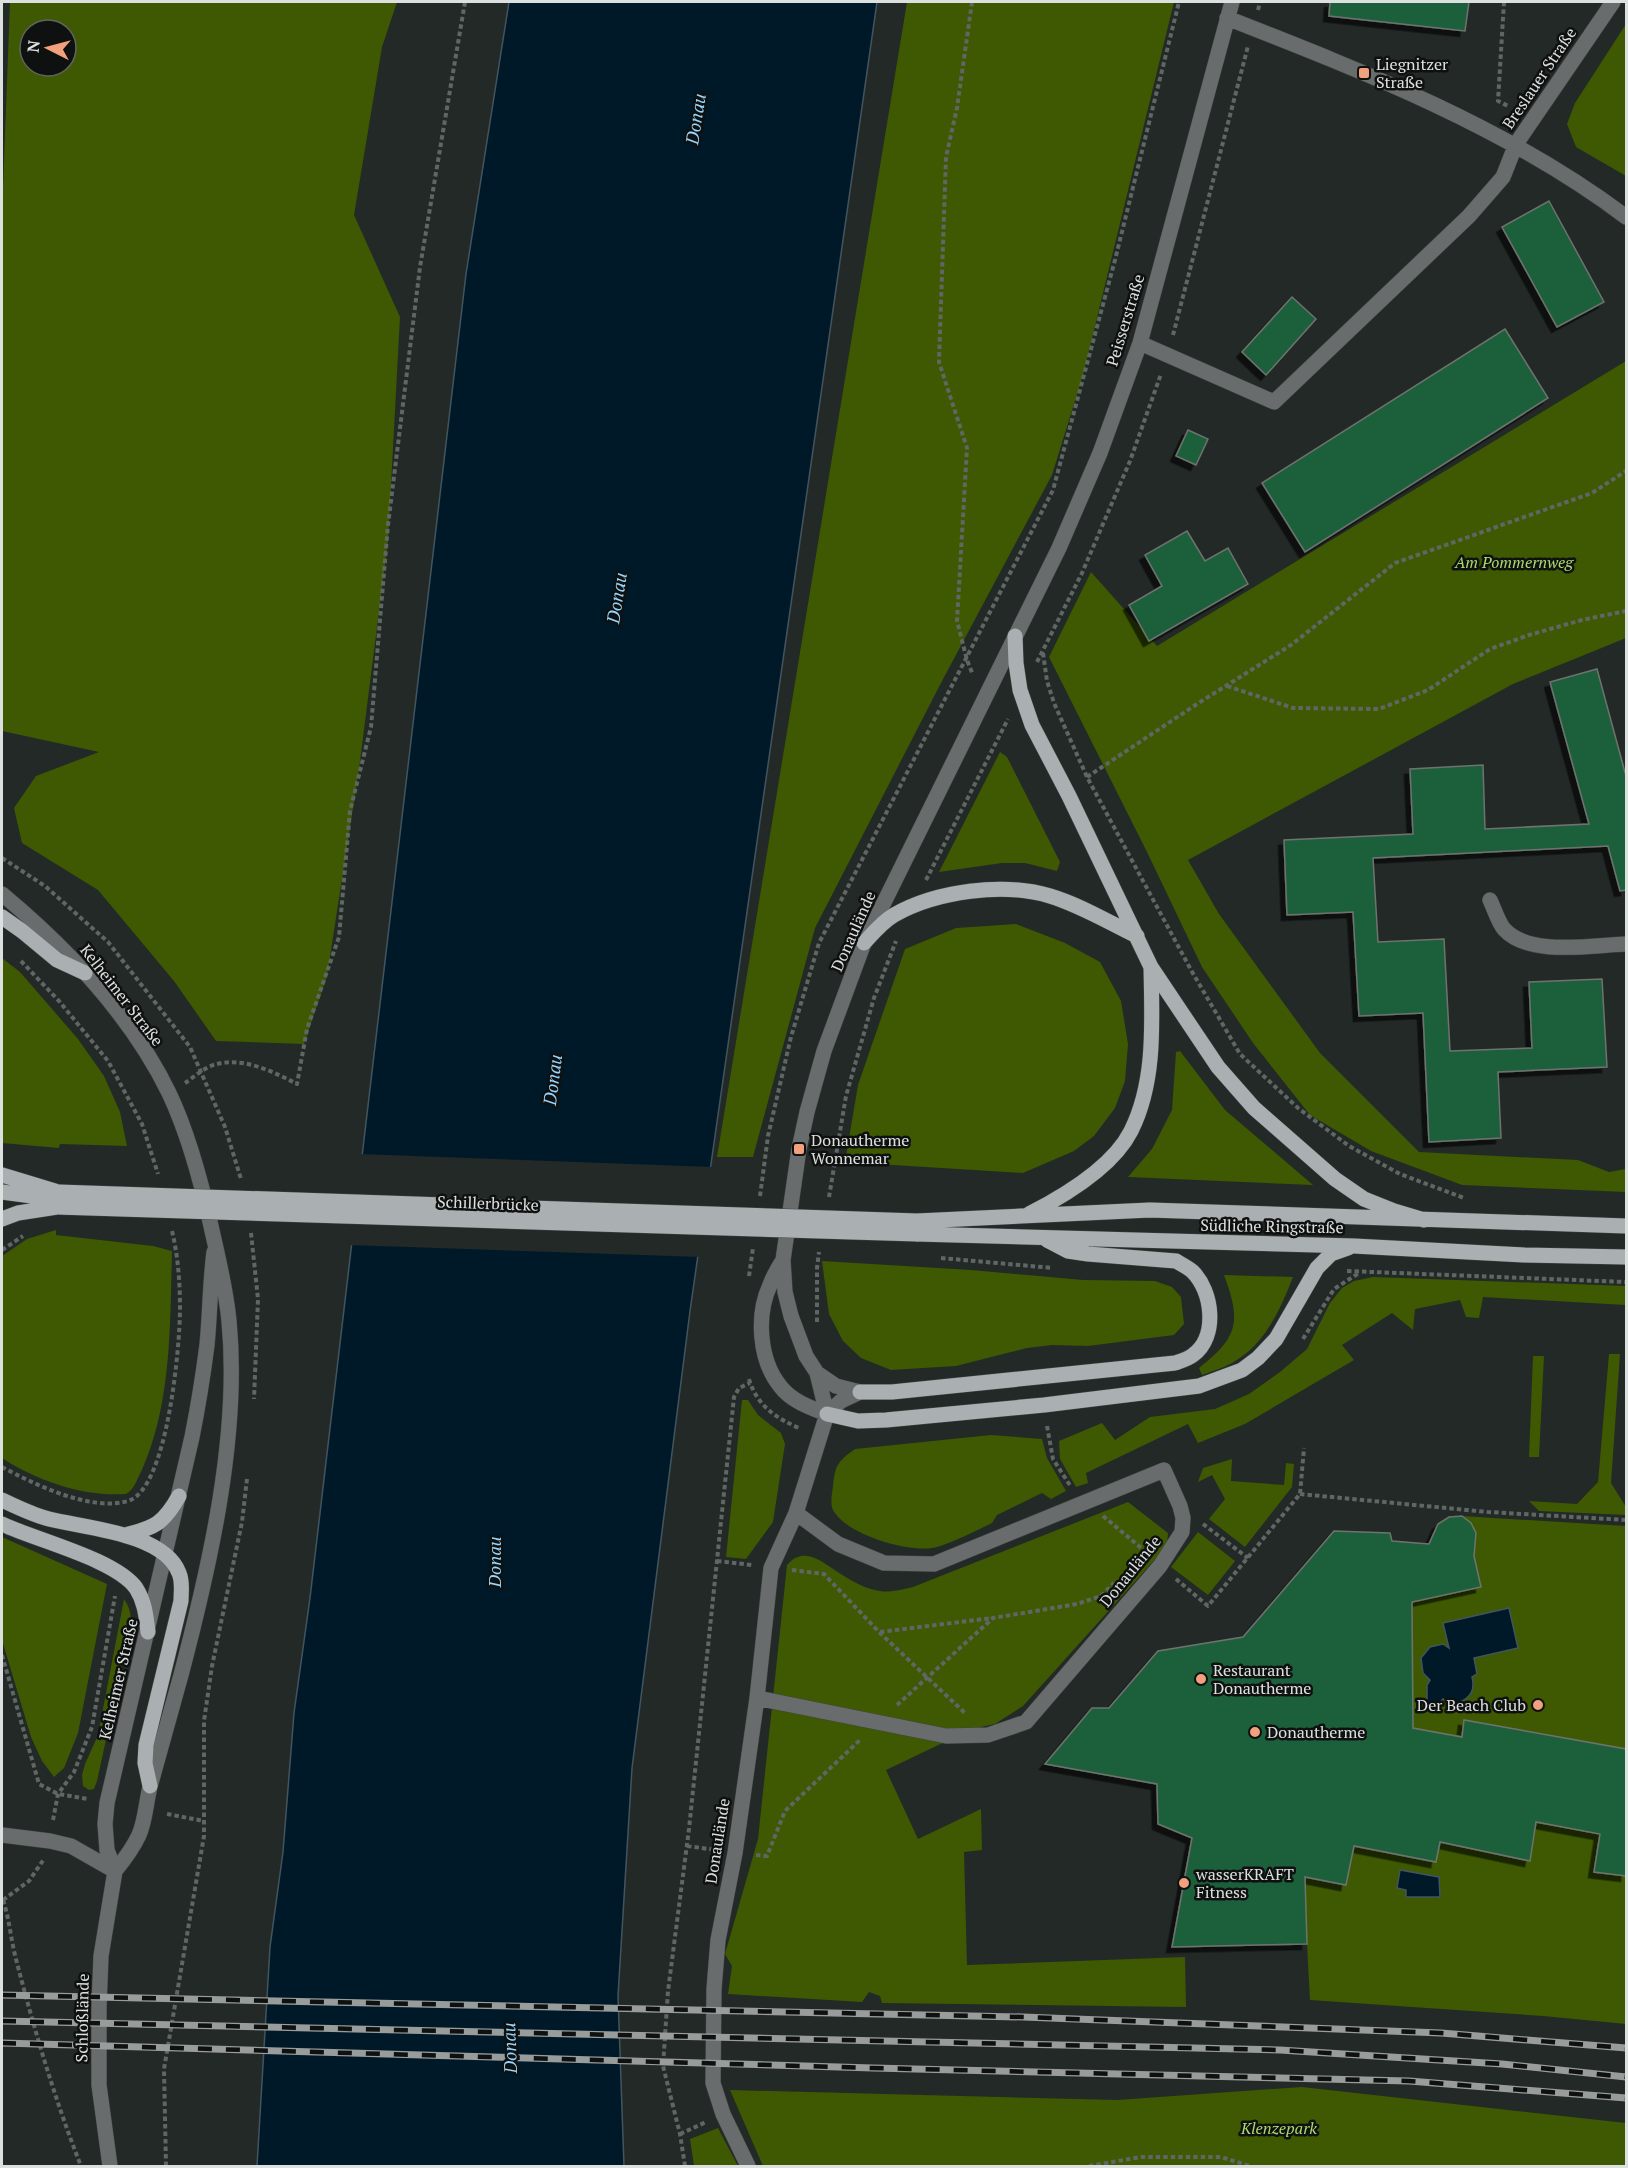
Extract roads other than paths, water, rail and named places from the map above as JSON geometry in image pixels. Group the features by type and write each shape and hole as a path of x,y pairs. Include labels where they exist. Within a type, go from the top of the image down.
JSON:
{"main road":[{"path":"1015,636 1020,690 1032,725 1069,796 1151,967 1218,1067 1254,1108 1335,1179 1364,1199 1424,1220"},
{"path":"864,943 893,916 912,907 937,899 987,890 1018,890 1047,895 1077,905 1137,936"},
{"path":"2,917 57,960 85,973"},
{"path":"1024,1216 1053,1201 1089,1176 1110,1158 1131,1132 1143,1101 1149,1065 1152,1031 1151,967"},
{"path":"2,1175 57,1199"},
{"path":"2,1192 57,1199"},
{"path":"2,1219 57,1199"},
{"name":"Schillerbrücke","path":"57,1199 917,1228"},
{"name":"Südliche Ringstraße","path":"917,1228 1024,1216 1150,1210 1626,1226"},
{"name":"Südliche Ringstraße","path":"917,1228 1044,1239 1354,1246 1524,1255 1626,1257"},
{"path":"860,1392 892,1392 1175,1363 1192,1355 1203,1343 1210,1325 1209,1308 1205,1292 1191,1270 1176,1261 1068,1251 1044,1239"},
{"path":"827,1414 858,1421 886,1420 1044,1405 1199,1386 1242,1370 1258,1358 1276,1339 1317,1268 1331,1254 1354,1246"},
{"path":"125,1535 155,1527 168,1516 179,1496"},
{"path":"2,1500 49,1519 125,1535 151,1546 166,1556 179,1571 182,1584 181,1601 146,1745 145,1763 150,1786"},
{"path":"2,1524 106,1565 129,1581 144,1604 148,1632"}],"street":[{"name":"Peisserstraße","path":"1015,636 1059,548 1096,463 1140,343 1232,2"},
{"name":"Breslauer Straße","path":"1140,343 1274,402 1469,216 1503,177 1516,144 1613,2"},
{"path":"1227,18 1364,74 1516,144 1591,190 1626,217"},
{"name":"Donaulände","path":"783,1260 799,1149 807,1112 824,1051 864,943 1015,636"},
{"name":"Kelheimer Straße","path":"2,894 52,938 85,973 132,1032 169,1092 190,1149 226,1292 231,1345 230,1394 226,1449 212,1550 138,1837 115,1870"},
{"path":"1490,900 1504,928 1522,942 1555,947 1626,944"},
{"name":"Kelheimer Straße","path":"115,1870 107,1850 105,1824 107,1803 166,1556 202,1388 215,1243"},
{"path":"783,1260 769,1286 762,1312 765,1356 771,1373 781,1388 804,1405 827,1414"},
{"path":"783,1260 785,1292 791,1316 806,1356 817,1373 827,1414"},
{"path":"817,1373 836,1386 860,1392"},
{"path":"827,1414 841,1401 860,1392"},
{"name":"Donaulände","path":"748,2166 723,2114 713,2083 714,1989 718,1940 735,1852 757,1698 771,1568 796,1512 827,1414"},
{"name":"Donaulände","path":"757,1698 946,1736 988,1735 1026,1722 1160,1566 1182,1532 1183,1518 1164,1470 934,1564 884,1563 838,1544 796,1512"},
{"path":"2,1835 71,1846 115,1870"},
{"name":"Schloßlände","path":"110,2166 99,2085 99,2007 101,1956 115,1870"}],"water":[{"name":"Donau","path":"509,2 877,2 690,1311 632,1768 618,1996 624,2166 257,2166 270,1947 283,1852 294,1713 310,1598 466,274"},
{"path":"1509,1608 1518,1648 1474,1658 1477,1674 1472,1677 1470,1695 1456,1702 1443,1699 1432,1711 1427,1707 1427,1685 1430,1680 1423,1673 1421,1658 1430,1647 1443,1644 1449,1648 1443,1623"},
{"path":"1400,1870 1439,1877 1440,1897 1406,1897 1406,1890 1397,1888"}],"railway":[{"path":"2,1995 1023,2017 1441,2033 1626,2048"},
{"path":"2,2021 1280,2050 1502,2064 1626,2077"},
{"path":"2,2043 1409,2081 1626,2098"}],"place":[{"name":"Liegnitzer Straße","path":"1364,73"},
{"name":"Donautherme Wonnemar","path":"799,1149"},
{"name":"Restaurant Donautherme","path":"1201,1679"},
{"name":"Der Beach Club","path":"1538,1705"},
{"name":"Donautherme","path":"1255,1732"},
{"name":"wasserKRAFT Fitness","path":"1184,1883"}],"park label":[{"name":"Am Pommernweg","path":"1514,562"},
{"name":"Klenzepark","path":"1279,2128"}]}
